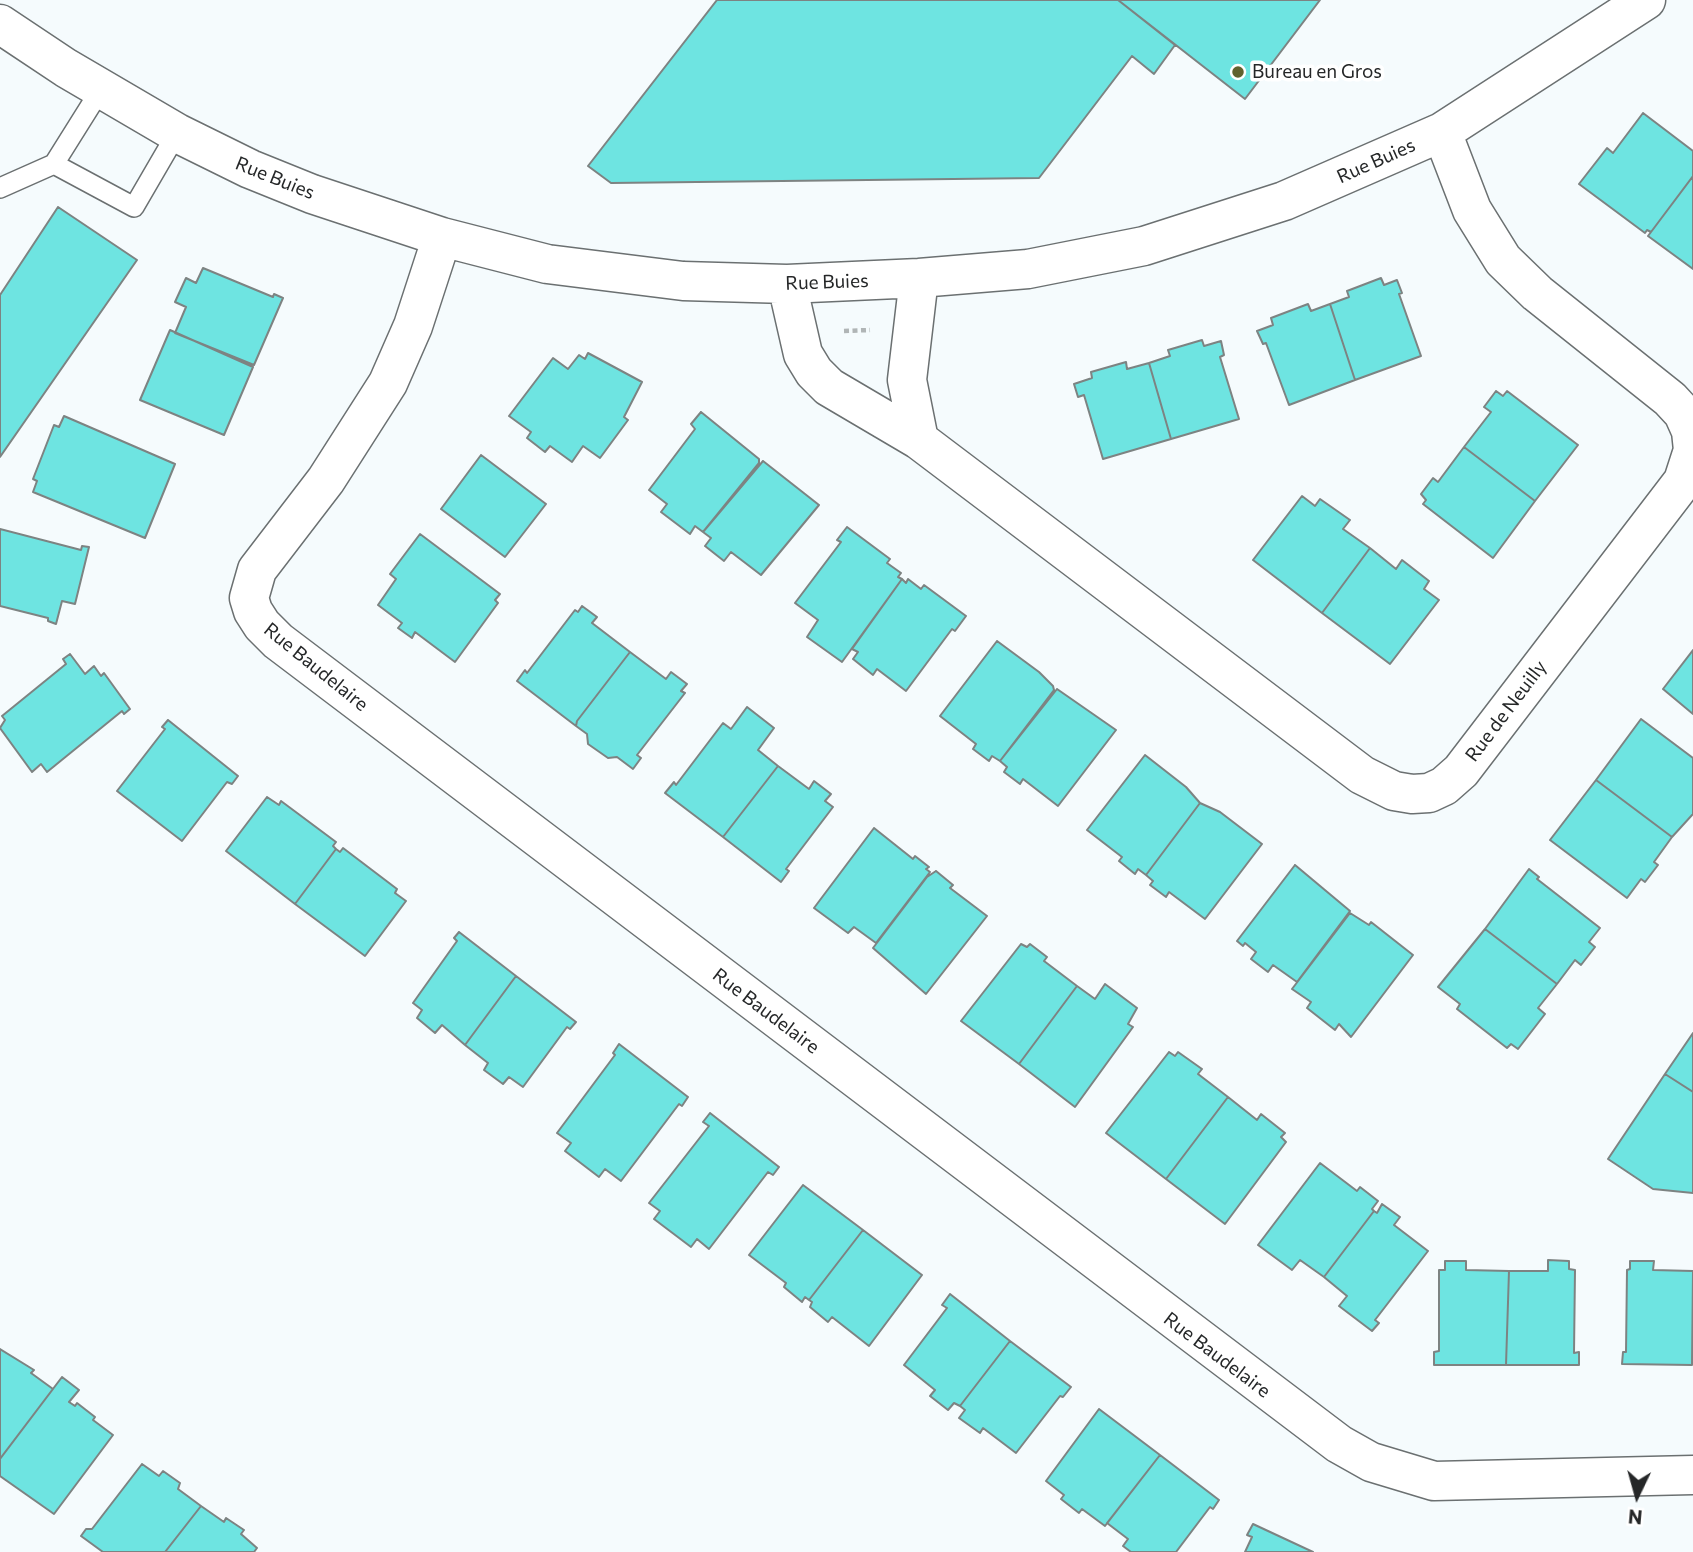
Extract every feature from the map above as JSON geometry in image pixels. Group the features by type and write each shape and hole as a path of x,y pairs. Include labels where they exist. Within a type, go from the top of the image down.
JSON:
{"street":[{"name":"Rue Buies","path":"0,24 101,89 177,133 250,169 312,194 442,237 547,264 600,273 683,281 787,284 919,278 1028,269 1144,246 1284,201 1442,132 1646,0"},
{"name":"Rue de Neuilly","path":"787,284 803,354 814,372 829,387 919,440 1362,775 1394,791 1429,793 1444,786 1461,771 1683,481 1693,450 1691,431 1683,413 1670,399 1537,293 1503,260 1472,210 1442,132"},
{"name":"Rue Baudelaire","path":"442,237 413,326 388,383 326,480 257,570 249,597 253,611 262,625 322,674 1339,1444 1371,1462 1433,1481 1693,1475"},
{"path":"919,278 907,380 909,403 919,440"}],"lane":[{"path":"0,188 54,164 101,89"},
{"path":"54,164 134,207 177,133"}],"path":[{"path":"840,331 881,330"}],"building":[{"path":"717,0 1118,0 1175,45 1154,74 1132,56 1039,178 611,183 588,166"},
{"name":"Bureau en Gros","path":"1118,0 1320,0 1245,99"},
{"path":"1643,113 1693,151 1693,176 1651,232 1647,230 1645,233 1579,184 1607,148 1613,153"},
{"path":"1693,176 1693,269 1648,236"},
{"path":"58,207 137,260 0,457 0,295"},
{"path":"203,268 273,297 274,294 283,298 254,365 175,333 186,307 175,302 186,278 196,283"},
{"path":"1381,278 1384,285 1397,280 1402,293 1399,294 1421,356 1355,380 1330,304 1349,297 1347,291"},
{"path":"1308,304 1311,311 1330,304 1355,380 1289,405 1266,343 1263,344 1257,331 1273,325 1271,318"},
{"path":"170,330 253,367 224,435 140,400"},
{"path":"1202,340 1204,346 1221,341 1224,355 1220,357 1239,419 1171,439 1149,363 1170,356 1168,350"},
{"path":"588,353 642,382 624,417 628,420 600,458 583,446 572,462 550,446 545,452 527,438 531,432 509,416 553,358 568,369 579,355 585,359"},
{"path":"1126,362 1127,369 1149,363 1171,439 1103,459 1084,395 1078,397 1074,384 1092,378 1091,372"},
{"path":"1496,391 1503,396 1507,391 1578,445 1535,501 1464,447 1491,412 1484,407"},
{"path":"701,412 759,459 759,463 703,532 695,526 690,534 661,512 667,504 649,490 695,429 691,424"},
{"path":"64,416 175,464 145,538 33,492 37,481 33,479 54,425 59,427"},
{"path":"1464,447 1535,501 1493,558 1423,504 1426,500 1421,494 1433,478 1438,482"},
{"path":"481,455 546,504 505,557 441,509"},
{"path":"763,461 819,505 761,575 731,552 724,561 705,546 711,538 703,532"},
{"path":"1302,496 1315,506 1320,499 1350,520 1343,529 1370,548 1322,613 1253,560"},
{"path":"847,527 890,559 887,563 901,573 898,577 902,579 842,662 807,637 818,620 795,603 841,542 837,540"},
{"path":"0,529 81,550 82,546 89,547 75,604 62,601 56,624 48,621 48,618 0,606"},
{"path":"420,534 500,594 495,600 498,603 455,662 415,632 412,638 398,628 402,623 378,605 396,579 390,574"},
{"path":"1370,548 1396,569 1402,560 1429,581 1424,589 1439,600 1390,664 1322,613"},
{"path":"902,579 906,583 908,579 921,589 924,585 966,616 955,631 952,629 906,691 877,669 873,675 853,659 858,652 852,649"},
{"path":"582,606 597,617 592,623 630,652 577,721 576,726 517,681 525,670 527,673 575,610 578,612"},
{"path":"997,641 1039,672 1054,690 1000,761 992,756 989,761 973,749 976,744 940,716"},
{"path":"1693,650 1693,714 1663,689"},
{"path":"630,652 666,679 671,672 687,684 681,691 685,693 637,755 641,758 633,769 617,757 608,758 588,744 587,734 576,726 577,721"},
{"path":"70,654 85,674 94,666 101,676 104,673 130,709 124,714 122,711 47,772 41,764 32,772 0,728 5,720 2,716 66,664 63,659"},
{"path":"1057,689 1116,730 1058,806 1023,779 1020,784 1004,772 1007,767 1000,761"},
{"path":"747,707 774,728 758,750 778,766 723,837 665,793 674,782 676,785 723,723 731,729"},
{"path":"1641,719 1693,758 1693,814 1672,837 1596,780"},
{"path":"168,720 238,776 232,784 227,782 182,841 117,791 165,729 162,727"},
{"path":"1145,755 1186,787 1200,803 1146,875 1138,869 1135,874 1119,861 1122,857 1087,830"},
{"path":"778,766 809,789 814,781 831,794 825,801 833,807 786,869 789,871 781,882 723,837"},
{"path":"1596,780 1672,837 1654,862 1658,865 1645,882 1641,879 1627,898 1550,840"},
{"path":"267,797 279,805 281,801 336,842 333,846 336,849 295,904 226,851"},
{"path":"1200,803 1220,812 1262,844 1205,919 1169,892 1166,897 1150,885 1153,881 1146,875"},
{"path":"874,828 913,859 915,856 929,867 926,869 930,872 876,943 854,927 848,933 814,908"},
{"path":"343,848 397,889 395,893 406,901 365,956 295,904 336,849 340,852"},
{"path":"1295,865 1350,911 1297,982 1273,965 1268,972 1251,959 1256,952 1245,943 1243,946 1237,941"},
{"path":"1529,869 1539,877 1537,879 1600,928 1589,942 1595,947 1581,965 1575,960 1557,984 1485,929"},
{"path":"936,871 953,885 950,888 987,916 926,994 873,948 927,877"},
{"path":"1350,913 1369,925 1371,922 1413,955 1351,1037 1339,1024 1335,1030 1307,1008 1311,1002 1292,989"},
{"path":"1485,929 1557,984 1538,1008 1545,1014 1518,1049 1511,1044 1507,1048 1457,1009 1460,1004 1438,987"},
{"path":"459,932 516,976 465,1045 442,1025 435,1033 417,1018 422,1010 413,1003 457,941 454,938"},
{"path":"1021,944 1027,947 1030,944 1047,957 1044,961 1077,986 1019,1064 961,1021"},
{"path":"516,976 576,1022 570,1029 567,1027 523,1087 509,1077 503,1084 484,1070 488,1063 465,1045"},
{"path":"1105,984 1137,1008 1128,1024 1133,1027 1075,1107 1019,1064 1077,986 1095,999"},
{"path":"1693,1033 1693,1092 1665,1074"},
{"path":"619,1044 688,1097 682,1106 679,1104 621,1181 605,1169 599,1177 565,1151 571,1143 557,1133 615,1055 613,1053"},
{"path":"1169,1052 1175,1056 1178,1052 1202,1069 1198,1074 1228,1097 1166,1179 1106,1133"},
{"path":"1665,1074 1693,1092 1693,1193 1653,1189 1608,1159"},
{"path":"1228,1097 1257,1120 1261,1114 1285,1133 1281,1137 1286,1142 1225,1224 1166,1179"},
{"path":"710,1113 779,1167 773,1175 768,1172 709,1249 697,1239 691,1247 654,1219 660,1211 649,1203 709,1126 703,1122"},
{"path":"1320,1163 1357,1191 1360,1187 1378,1201 1372,1209 1374,1211 1324,1277 1300,1260 1292,1270 1258,1245"},
{"path":"803,1185 863,1230 809,1300 805,1297 802,1302 784,1287 786,1283 749,1255"},
{"path":"1382,1204 1400,1217 1394,1225 1428,1251 1375,1320 1379,1323 1372,1331 1339,1306 1347,1296 1324,1277"},
{"path":"863,1230 922,1275 869,1346 832,1317 828,1322 810,1307 812,1302 809,1300"},
{"path":"1548,1260 1569,1261 1569,1269 1575,1270 1574,1353 1579,1352 1579,1365 1506,1365 1509,1271 1548,1271"},
{"path":"1445,1261 1466,1261 1466,1270 1509,1271 1506,1365 1434,1365 1434,1352 1439,1351 1439,1270 1445,1270"},
{"path":"1630,1261 1654,1261 1653,1270 1693,1271 1692,1365 1622,1364 1623,1352 1626,1352 1627,1270 1630,1269"},
{"path":"950,1294 1010,1341 960,1406 954,1403 948,1410 930,1396 935,1390 904,1365 947,1308 942,1305"},
{"path":"1010,1341 1071,1387 1063,1397 1060,1396 1016,1453 983,1428 980,1433 959,1418 965,1410 960,1406"},
{"path":"0,1349 34,1370 31,1373 53,1389 0,1459"},
{"path":"62,1377 79,1390 69,1402 75,1406 77,1403 113,1435 54,1514 0,1476 0,1459"},
{"path":"1099,1409 1160,1455 1105,1526 1082,1509 1079,1513 1061,1499 1064,1495 1046,1481"},
{"path":"1160,1455 1219,1500 1213,1509 1210,1507 1176,1552 1131,1552 1123,1546 1128,1539 1107,1523"},
{"path":"142,1464 159,1476 163,1471 180,1483 178,1489 201,1506 165,1552 103,1552 81,1536 86,1529 92,1529"},
{"path":"201,1506 224,1522 226,1518 244,1530 241,1534 257,1548 254,1552 165,1552"},
{"path":"1253,1524 1313,1552 1245,1552 1252,1537 1247,1535"}],"place":[{"name":"Bureau en Gros","path":"1238,72"}]}
